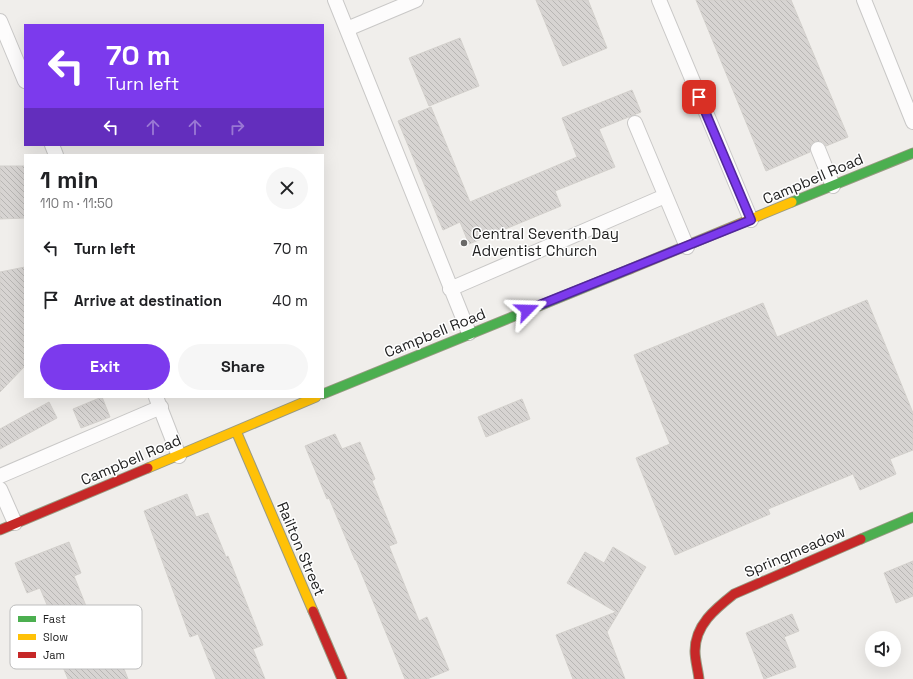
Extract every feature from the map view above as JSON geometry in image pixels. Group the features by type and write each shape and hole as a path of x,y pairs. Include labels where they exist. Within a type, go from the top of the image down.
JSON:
{"street":[{"name":"Campbell Road","path":"324,394 469,333 687,247 913,153"},
{"name":"Campbell Road","path":"0,530 314,398"},
{"name":"Railton Street","path":"236,431 342,679"},
{"name":"Springmeadow","path":"699,679 695,650 700,629 713,609 734,594 913,517"}],"lane":[{"path":"336,0 450,289 469,333"},
{"path":"347,28 416,0"},
{"path":"659,0 751,220"},
{"path":"864,0 913,122"},
{"path":"0,21 24,79"},
{"path":"635,123 687,247"},
{"path":"818,149 833,186"},
{"path":"450,289 665,196"},
{"path":"0,476 158,402 178,456"},
{"path":"0,488 16,523"}],"building":[{"path":"536,0 588,0 607,48 563,66"},
{"path":"696,0 791,0 848,137 826,146 823,142 815,141 811,144 810,152 766,171"},
{"path":"460,38 479,86 429,106 409,58"},
{"path":"632,90 641,112 599,129 615,167 555,191 561,206 469,244 460,222 443,230 398,121 431,107 470,202 577,157 562,118"},
{"path":"0,166 24,166 24,218 0,219"},
{"path":"24,267 24,367 0,392 0,272"},
{"path":"867,300 913,413 913,450 890,459 896,474 860,490 853,474 768,509 770,514 675,555 636,458 670,444 634,355 763,303 777,337"},
{"path":"102,398 110,417 81,428 73,409"},
{"path":"522,399 530,419 486,437 478,417"},
{"path":"49,402 57,418 0,449 0,429"},
{"path":"335,434 342,449 360,442 375,479 372,481 397,543 389,546 419,621 427,617 449,670 427,679 405,679 356,560 329,498 327,499 305,446"},
{"path":"187,494 196,517 208,513 226,557 228,556 263,645 253,649 265,679 216,679 198,634 190,637 144,511"},
{"path":"69,542 81,573 74,576 86,605 47,605 40,588 27,593 15,563"},
{"path":"613,547 646,567 607,632 625,679 573,679 556,635 616,612 567,583 585,552 604,563"},
{"path":"913,561 913,596 896,603 884,573"},
{"path":"792,614 799,631 784,637 796,667 764,679 746,633"},
{"path":"64,669 124,669 128,679 68,679"}],"traffic: fast":[{"path":"792,202 913,153"},
{"path":"324,394 630,269"},
{"path":"861,539 913,517"}],"traffic: slow":[{"path":"630,269 792,202"},
{"path":"148,468 314,398"},
{"path":"236,431 313,611"}],"traffic: jam":[{"path":"0,530 148,468"},
{"path":"699,679 695,654 696,642 702,625 713,612 734,594 861,539"},
{"path":"313,611 342,679"}],"place":[{"name":"Central Seventh Day Adventist Church","path":"464,243"}],"route":[{"path":"527,310 751,220 699,97"}]}
